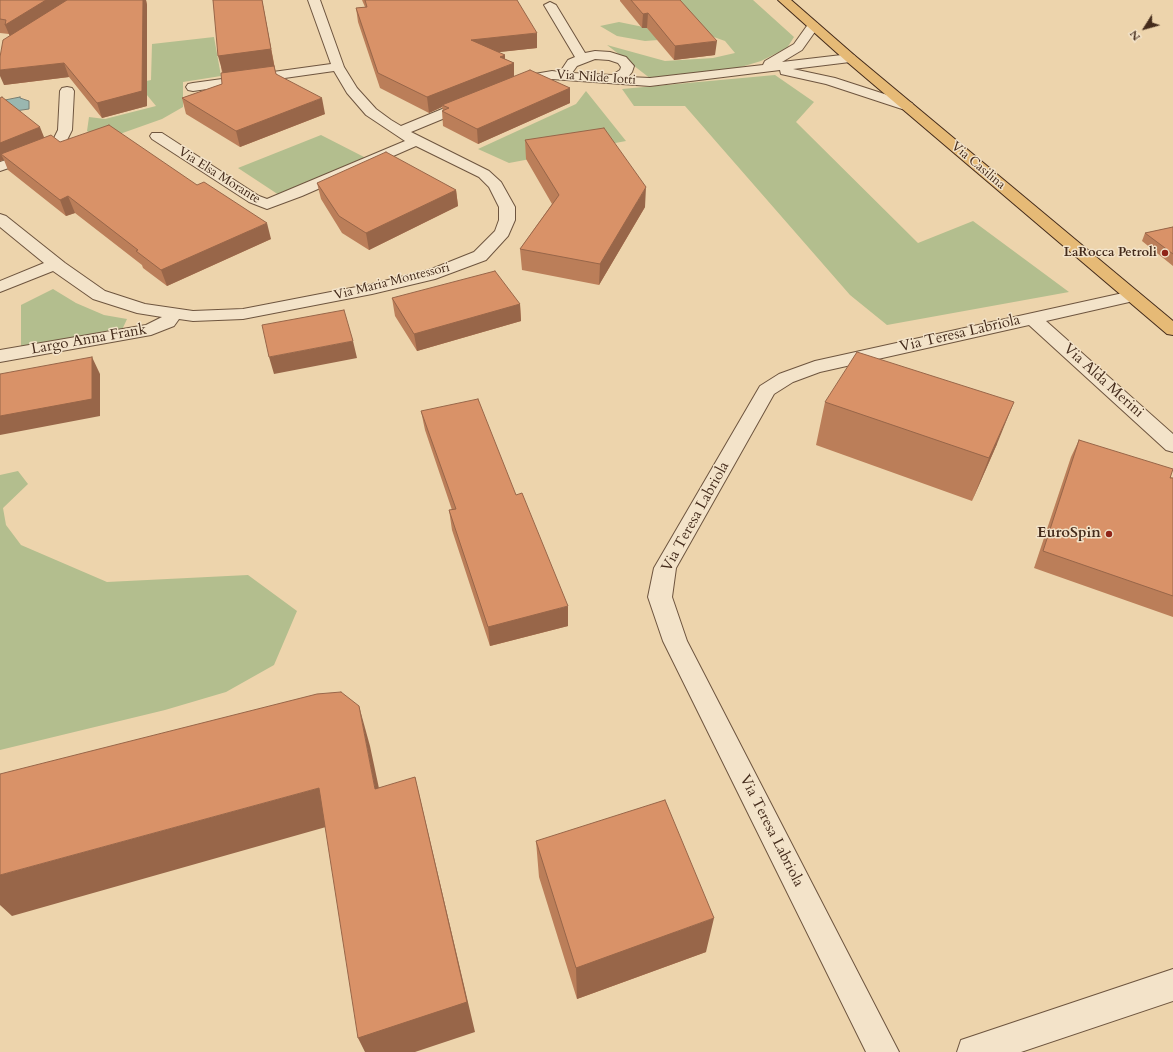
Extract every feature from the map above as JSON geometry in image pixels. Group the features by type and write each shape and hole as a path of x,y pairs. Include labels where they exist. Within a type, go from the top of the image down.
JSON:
{"main road":[{"name":"Via Casilina","path":"784,0 850,58 1173,330"}],"street":[{"name":"Via Maria Montessori","path":"0,219 54,264 99,295 143,309 173,314 217,316 267,310 372,289 435,274 480,256 502,233 507,220 507,207 500,190 484,174 416,141 378,118 361,101 338,67 314,0"},
{"path":"550,5 582,58"},
{"path":"753,70 787,55 798,47 813,26"},
{"path":"564,75 572,62 595,55 610,56 622,60 628,66 626,72 614,80"},
{"path":"753,70 850,58"},
{"path":"193,87 338,67"},
{"path":"753,70 786,71 816,78 907,106"},
{"name":"Via Nilde Iotti","path":"503,89 528,79 552,75 650,82 753,70"},
{"path":"0,167 42,152 59,143 66,130 67,91"},
{"path":"400,132 481,98"},
{"name":"Via Elsa Morante","path":"157,136 254,199 266,204 297,193 416,141"},
{"path":"0,287 54,264"},
{"name":"Via Teresa Labriola","path":"883,1052 675,641 660,597 665,568 768,390 786,378 815,367 1132,296"},
{"name":"Largo Anna Frank","path":"0,356 151,330 168,322 173,314"},
{"name":"Via Alda Merini","path":"1032,318 1173,445"},
{"path":"973,1052 1173,985"}],"green space":[{"path":"675,0 753,0 794,37 787,48 761,61 731,70 651,79 607,45 665,61 713,58 735,53 725,41 711,36 645,41 617,36 600,26 619,22 658,30"},
{"path":"214,37 221,76 183,82 183,107 162,119 100,141 87,131 89,117 105,119 156,106 137,83 151,80 152,44"},
{"path":"775,75 814,102 796,122 918,243 973,221 1069,292 887,325 850,295 685,106 634,106 622,89"},
{"path":"586,91 626,141 509,163 478,149 576,104"},
{"path":"321,135 366,158 279,195 238,168"},
{"path":"53,289 76,303 104,315 127,319 121,332 21,349 21,305"},
{"path":"18,471 28,484 3,508 6,525 21,545 107,582 248,575 297,611 274,665 226,692 165,710 0,750 0,475"}],"water":[{"path":"20,97 29,101 29,109 15,111 0,101"}],"building":[{"path":"0,0 46,0 5,25 6,20 0,19"},
{"path":"67,0 143,0 142,91 97,103 64,63 0,70 0,57 3,40"},
{"path":"213,0 262,0 271,49 218,56"},
{"path":"365,0 517,0 537,33 471,40 505,55 500,57 514,63 427,97 378,73 356,8 367,7"},
{"path":"631,0 680,0 717,41 675,46 648,13 643,14"},
{"path":"274,66 276,74 322,98 236,131 182,98 222,84 221,73"},
{"path":"530,70 570,88 477,129 442,111 449,108 442,105"},
{"path":"2,97 40,127 0,143 0,98"},
{"path":"109,125 197,185 204,182 267,223 161,270 136,251 138,250 68,196 60,200 1,154 51,135 60,142"},
{"path":"604,128 646,187 600,264 520,249 559,195 525,140"},
{"path":"386,152 456,190 366,233 339,216 317,183"},
{"path":"1173,227 1173,254 1145,233"},
{"path":"495,271 520,304 414,334 392,298"},
{"path":"344,310 353,341 269,357 262,325"},
{"path":"857,352 1014,402 989,458 825,402"},
{"path":"92,357 92,399 0,416 0,374"},
{"path":"478,399 516,495 522,493 568,606 488,627 449,510 456,509 421,411"},
{"name":"EuroSpin","path":"1079,440 1173,469 1170,478 1173,478 1173,596 1043,551"},
{"path":"341,692 359,706 375,789 415,777 467,1002 358,1038 319,788 0,875 0,774 317,694"},
{"path":"665,800 714,918 576,968 536,841"}],"place":[{"name":"LaRocca Petroli","path":"1165,253"},
{"name":"EuroSpin","path":"1109,534"}]}
